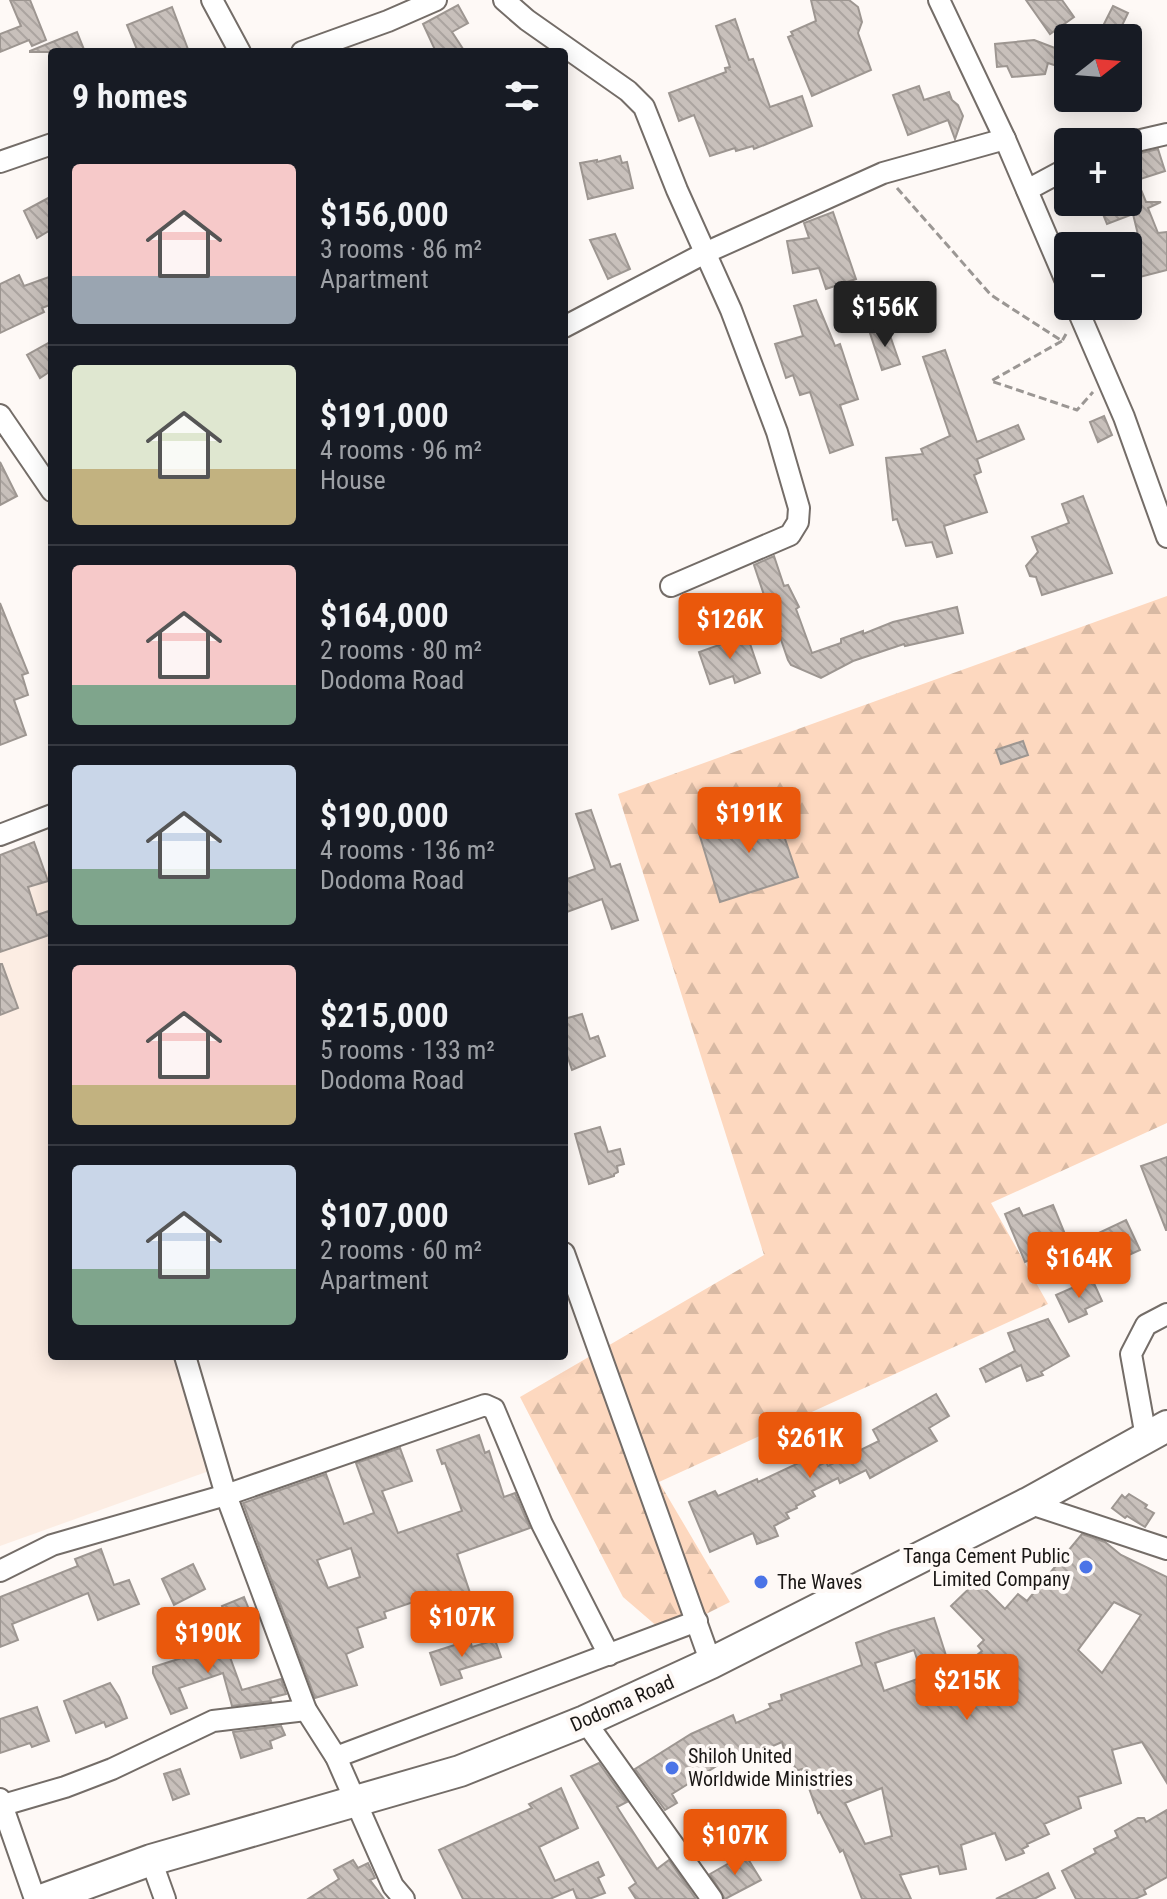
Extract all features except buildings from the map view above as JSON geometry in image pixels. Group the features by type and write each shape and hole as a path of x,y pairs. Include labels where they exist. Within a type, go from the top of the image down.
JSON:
{"highway":[{"name":"Dodoma Road","path":"44,1899 151,1860 460,1771 585,1721 711,1663 1028,1503 1156,1432"}],"street":[{"path":"212,0 238,48"},
{"path":"313,48 436,0"},
{"path":"504,0 567,48"},
{"path":"939,0 1005,139 1054,253"},
{"path":"568,49 628,91 644,107 731,310 772,419 799,508 798,522 790,535 671,586"},
{"path":"1142,140 1167,134"},
{"path":"568,325 705,253 883,173 1005,139"},
{"path":"0,162 48,145"},
{"path":"1027,190 1054,176"},
{"path":"1083,320 1124,417 1167,537"},
{"path":"0,415 48,485"},
{"path":"0,835 48,817"},
{"path":"568,1264 711,1663"},
{"path":"1156,1432 1131,1354 1146,1325 1167,1314"},
{"path":"186,1360 226,1495 306,1710 336,1757 393,1886 404,1899"},
{"path":"0,1571 52,1545 226,1495 485,1405 494,1409 542,1524 609,1655"},
{"path":"1028,1503 1167,1549"},
{"path":"336,1757 697,1621"},
{"path":"35,1899 1,1803 65,1787 112,1769 213,1721 306,1710"},
{"path":"585,1721 712,1899"},
{"path":"151,1860 165,1899"}],"path":[{"path":"883,173 991,295 1062,341"},
{"path":"1072,320 1062,341 991,381 1077,410 1106,375"}],"shaded area":[{"path":"48,871 48,1360 198,1360 223,1466 0,1546 0,887"}],"green space":[{"path":"1167,596 1167,1123 991,1203 1048,1304 659,1482 730,1602 666,1634 623,1597 520,1397 764,1255 618,794"}],"place":[{"name":"Tanga Cement Public Limited Company","path":"1086,1567"},
{"name":"The Waves","path":"761,1582"},
{"name":"Shiloh United Worldwide Ministries","path":"672,1768"}]}
